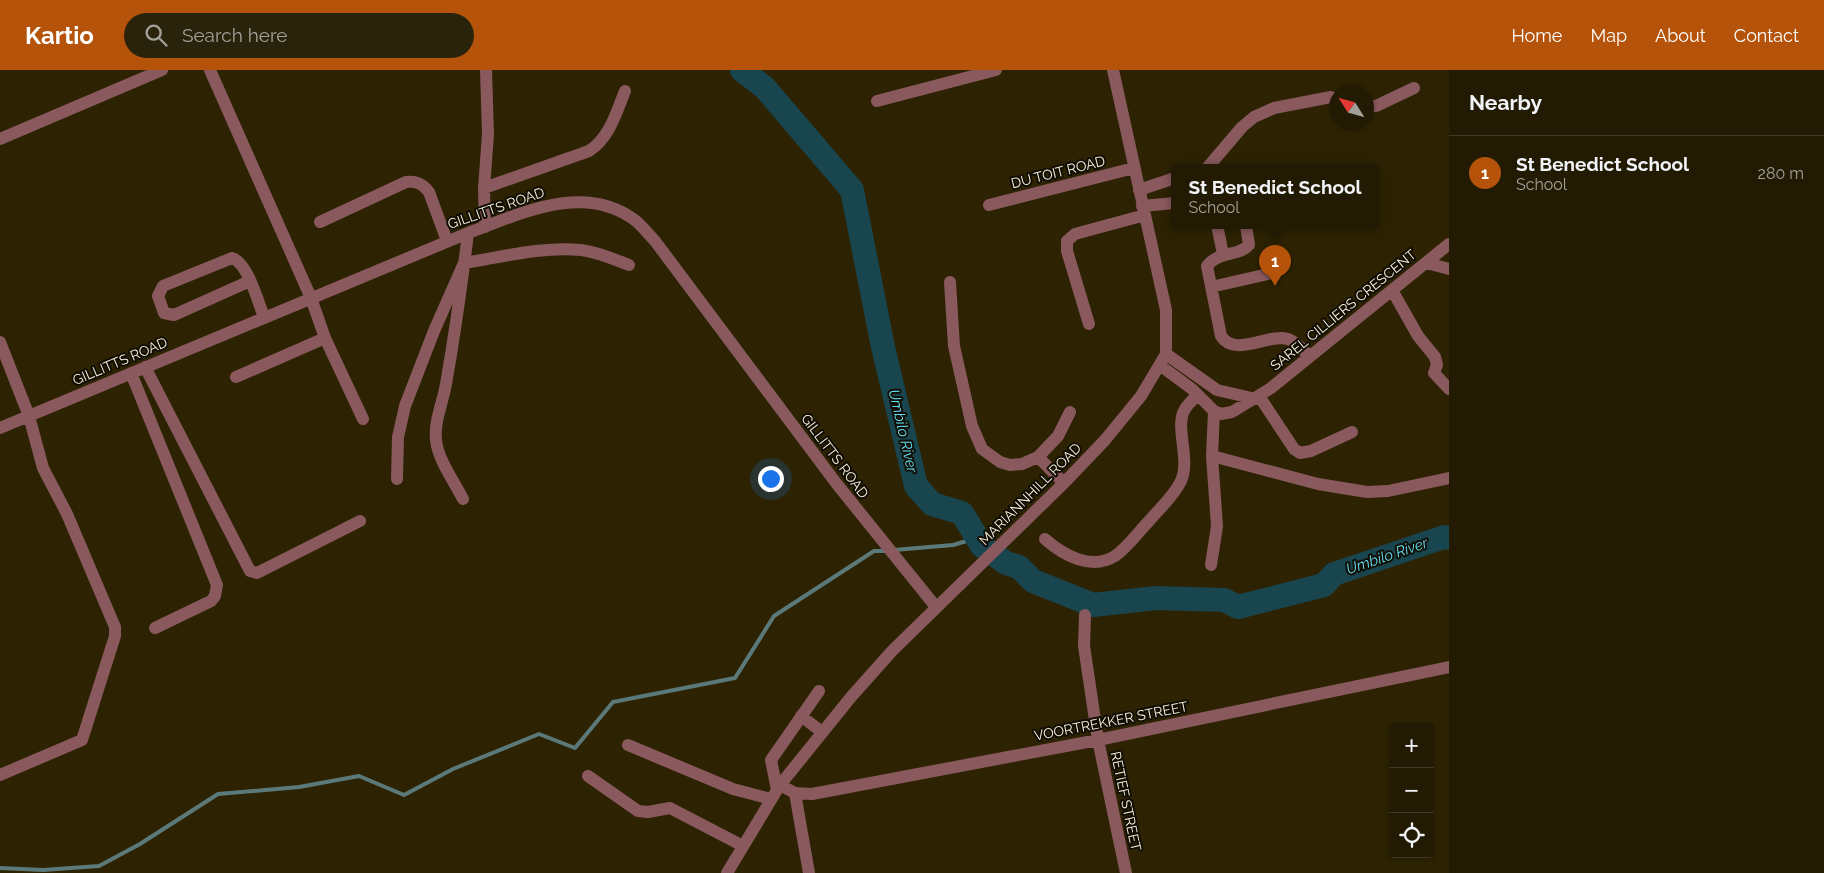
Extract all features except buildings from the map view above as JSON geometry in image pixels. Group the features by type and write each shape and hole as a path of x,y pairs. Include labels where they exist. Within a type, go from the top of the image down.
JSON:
{"street":[{"path":"0,139 162,70"},
{"path":"210,70 311,298 325,338 363,419"},
{"path":"485,227 484,188 488,134 486,70"},
{"path":"877,101 957,74 996,70"},
{"path":"1113,70 1139,190 1140,213 1166,310 1163,360 1214,411 1212,456 1217,526 1211,565"},
{"path":"1374,106 1414,88"},
{"path":"484,188 593,148 604,139 625,91"},
{"path":"1211,164 1242,127 1262,112 1329,97"},
{"name":"DU TOIT ROAD","path":"989,205 1134,168"},
{"path":"1139,190 1171,179"},
{"path":"320,222 406,182 414,181 425,186 429,192 447,241"},
{"name":"GILLITTS ROAD","path":"0,428 447,241 546,204 583,201 607,206 636,221 654,241 836,483 936,607"},
{"path":"1089,324 1067,251 1067,241 1075,234 1171,204"},
{"path":"1218,229 1223,254"},
{"path":"1247,229 1249,244 1244,250 1214,257 1207,266 1222,336 1228,343 1237,346 1275,338 1286,338 1295,342 1309,356"},
{"path":"463,499 441,455 436,440 468,233"},
{"name":"SAREL CILLIERS CRESCENT","path":"1214,411 1221,414 1232,412 1258,397 1449,244"},
{"path":"464,262 544,251 580,250 602,254 629,265"},
{"path":"250,281 174,315 164,313 158,296 163,286 227,259 237,260 242,264 250,281 264,317"},
{"path":"397,479 398,437 405,406 434,331 464,262"},
{"path":"1427,263 1449,269"},
{"path":"1211,287 1268,274"},
{"path":"950,282 954,346 976,437 982,449 1000,462 1010,465 1022,464 1038,457 1058,436 1070,412"},
{"path":"1392,290 1418,336 1435,357 1437,365 1434,373 1449,389"},
{"path":"236,376 325,338"},
{"path":"0,342 28,416 43,468 67,514 116,627 115,636 82,740 0,775"},
{"path":"1163,360 1217,390 1258,397 1294,449 1300,453 1311,451 1352,432"},
{"name":"MARIANNHILL ROAD","path":"727,873 776,791 822,732 892,651 1064,483 1104,440 1141,396 1163,360"},
{"path":"145,366 250,571 257,573 360,521"},
{"path":"131,373 217,585 215,596 211,601 155,628"},
{"path":"1045,539 1061,553 1082,560 1096,562 1114,556 1172,496 1182,480 1186,456 1182,417 1184,410 1198,395"},
{"path":"1212,456 1318,484 1367,492 1388,491 1449,478"},
{"path":"1038,457 1064,483"},
{"name":"RETIEF STREET","path":"1085,615 1084,646 1098,740 1126,873"},
{"name":"VOORTREKKER STREET","path":"628,745 733,789 812,794 1098,740 1449,667"},
{"path":"776,791 771,760 819,691"},
{"path":"801,716 822,732"},
{"path":"588,776 638,811 648,812 670,808 743,846"},
{"path":"795,793 809,873"}],"waterway":[{"name":"Umbilo River","path":"742,70 765,88 852,190 883,347 916,486 932,504 962,513 982,546 1006,563 1019,567 1033,581 1093,605 1156,598 1224,600 1238,607 1324,585 1334,574 1444,537 1449,538"},
{"path":"894,550 953,545 970,540 982,546"},
{"path":"0,868 43,870 99,866 140,844 218,794 299,787 359,776 404,795 453,769 539,734 575,748 613,702 735,678 774,616 874,551 887,551"}],"place":[{"name":"St Benedict School","path":"1275,286"}]}
